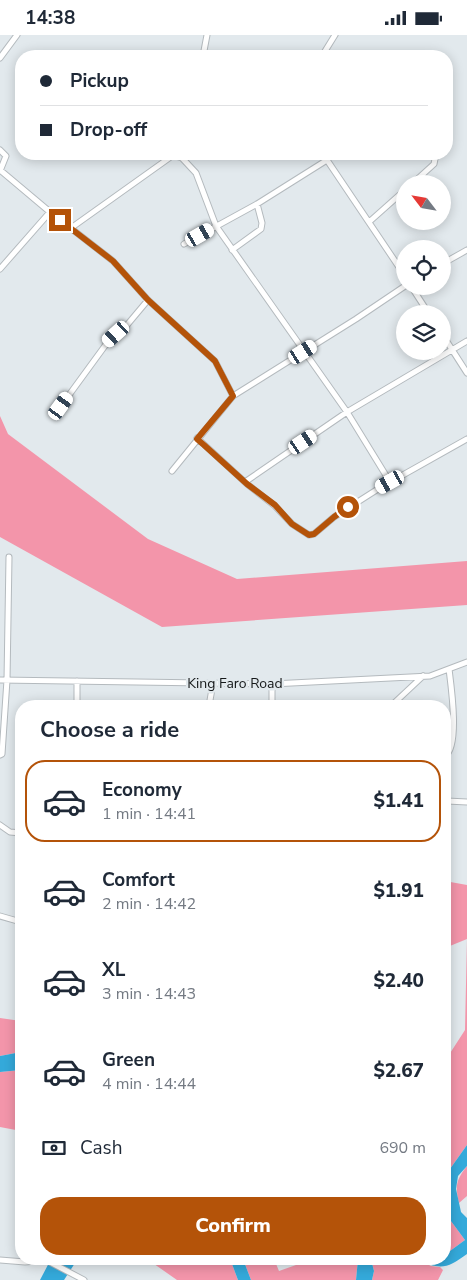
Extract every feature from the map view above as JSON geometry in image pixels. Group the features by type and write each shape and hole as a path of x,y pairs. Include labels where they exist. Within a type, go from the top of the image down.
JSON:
{"street":[{"path":"0,57 17,35"},
{"path":"204,50 207,35"},
{"path":"326,50 335,35"},
{"path":"0,150 6,156 0,171 113,261 148,300 215,361 233,396"},
{"path":"71,228 164,160"},
{"path":"184,160 196,173 216,226 347,412 390,482"},
{"path":"184,244 257,204 327,160 396,262"},
{"path":"422,175 434,164 435,160"},
{"path":"369,222 396,198"},
{"path":"232,250 261,229 262,223 257,204"},
{"path":"0,269 50,212"},
{"path":"451,259 467,250"},
{"path":"172,471 233,396 396,292"},
{"path":"61,406 107,343 148,300"},
{"path":"245,483 347,412 467,341"},
{"path":"451,347 467,373"},
{"path":"197,439 245,483 275,505 292,524 309,535 314,534 334,517 390,482 467,439"},
{"path":"0,755 2,754 7,680 9,557"},
{"name":"King Faro Road","path":"0,680 272,684 423,676 467,662"},
{"path":"449,669 454,705 451,749"},
{"path":"397,700 423,676"},
{"path":"77,681 77,700"},
{"path":"210,700 213,683"},
{"path":"272,684 272,700"},
{"path":"451,801 467,802"},
{"path":"0,825 10,832 15,832"},
{"path":"0,916 15,920"},
{"path":"0,1260 15,1261"},
{"path":"56,1265 84,1280"}],"shaded area":[{"path":"0,416 8,434 148,539 237,579 467,561 467,605 162,627 0,537"},
{"path":"451,882 467,885 467,939 451,946"},
{"path":"467,939 467,1145 451,1168 451,1052 465,1030"},
{"path":"0,1018 15,1020 15,1053 0,1056"},
{"path":"15,1071 15,1130 0,1127 0,1072"},
{"path":"467,1166 467,1196 459,1203 457,1183"},
{"path":"451,1221 465,1240 451,1250"},
{"path":"156,1265 232,1265 238,1280 177,1280"},
{"path":"245,1265 276,1265 279,1271 296,1265 357,1265 356,1280 251,1280"},
{"path":"372,1265 429,1265 440,1267 443,1270 438,1280 372,1280 374,1271"}],"water":[{"path":"15,1053 15,1071 0,1072 0,1056"},
{"path":"467,1145 467,1166 458,1176 456,1189 461,1212 467,1218 467,1254 451,1264 451,1250 465,1240 451,1221 451,1168"},
{"path":"48,1265 74,1265 64,1280 40,1280"},
{"path":"232,1265 245,1265 251,1280 238,1280"},
{"path":"357,1265 372,1265 374,1271 372,1280 356,1280"}],"route":[{"path":"60,220 113,261 148,300 215,361 233,396 197,439 247,484 275,505 292,524 309,535 314,534 348,507"}]}
